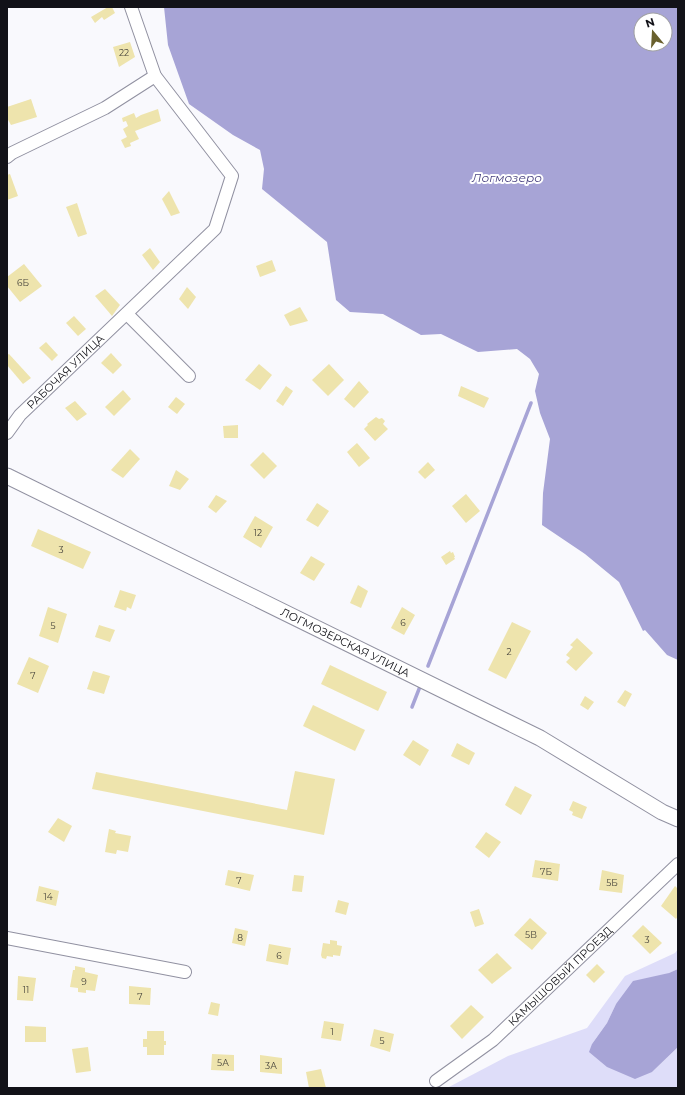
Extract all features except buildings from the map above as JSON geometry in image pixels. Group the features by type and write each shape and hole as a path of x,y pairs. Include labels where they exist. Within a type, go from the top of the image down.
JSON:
{"street":[{"path":"7,157 12,153 105,108 155,76 131,7"},
{"name":"РАБОЧАЯ УЛИЦА","path":"7,433 20,415 215,228 232,176 155,76"},
{"path":"126,314 189,376"},
{"name":"ЛОГМОЗЕРСКАЯ УЛИЦА","path":"7,476 540,738 662,812 678,819"},
{"name":"КАМЫШОВЫЙ ПРОЕЗД","path":"436,1081 494,1040 678,864"},
{"path":"7,938 185,972"}],"shaded area":[{"path":"678,949 678,969 616,1004 607,1023 592,1044 652,1072 678,1047 678,1088 447,1088 508,1056 587,1028 625,976 675,953"}],"water":[{"name":"Логмозеро","path":"164,7 678,7 678,660 667,655 645,630 643,631 619,582 585,554 542,525 543,493 550,439 540,413 535,391 539,374 530,359 517,349 478,352 441,334 421,335 383,314 350,312 336,300 327,242 262,189 264,169 260,150 233,135 189,104 168,45"},
{"path":"678,969 678,1047 652,1072 635,1079 607,1067 589,1052 592,1044 607,1023 616,1004 633,981 669,973"}],"waterway":[{"path":"428,666 531,403"},
{"path":"412,707 421,684"}]}
